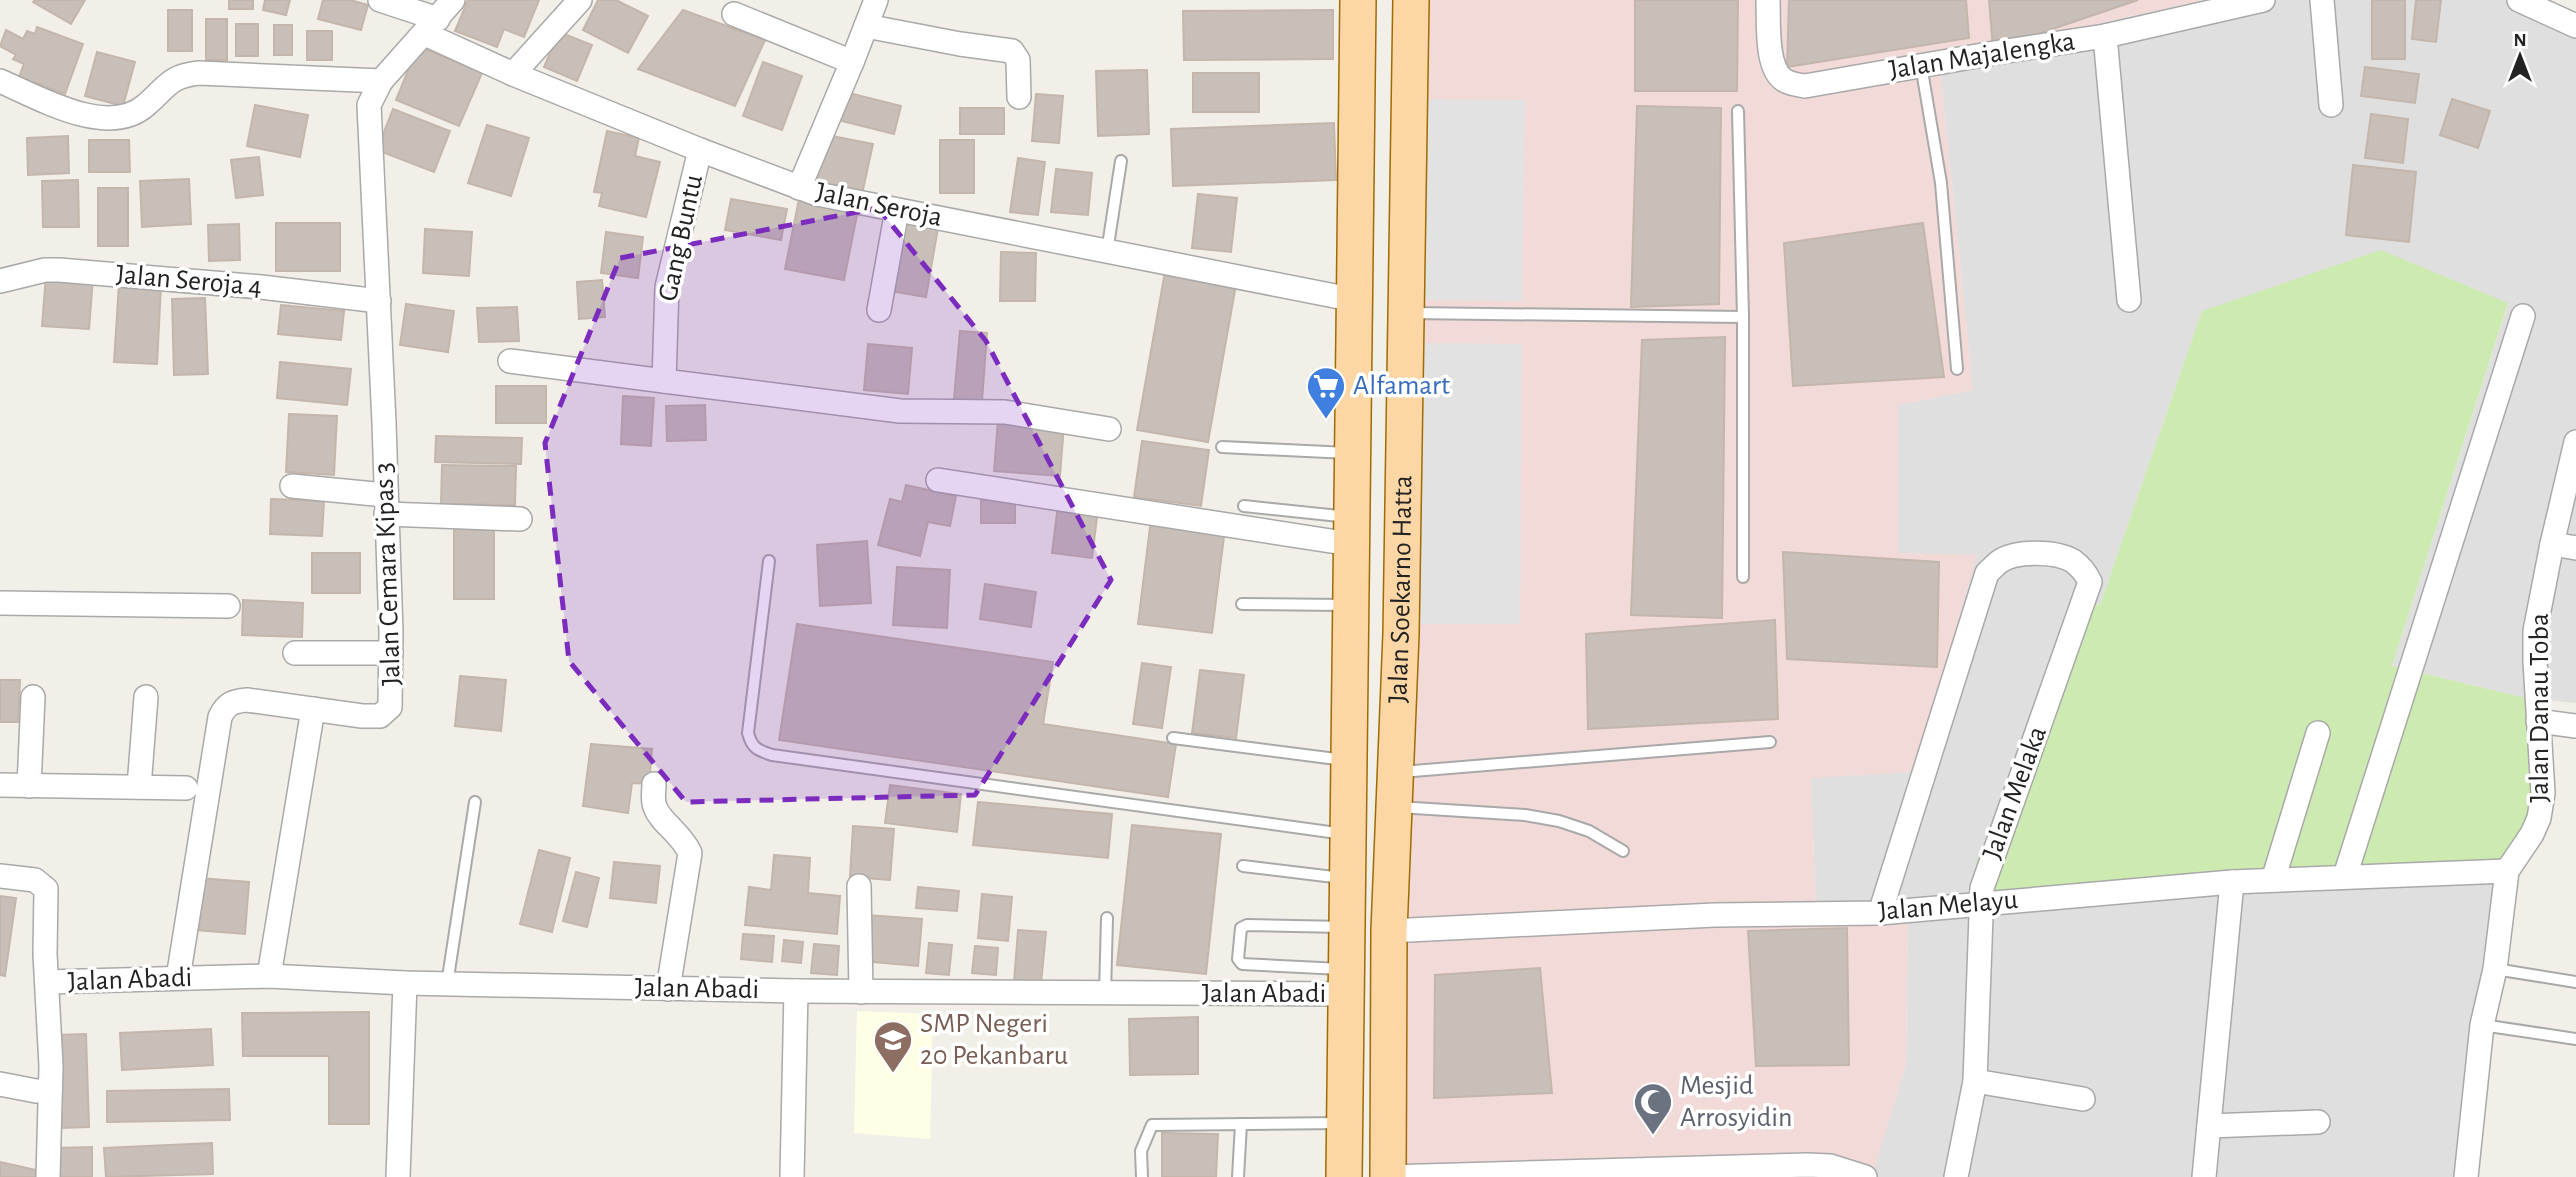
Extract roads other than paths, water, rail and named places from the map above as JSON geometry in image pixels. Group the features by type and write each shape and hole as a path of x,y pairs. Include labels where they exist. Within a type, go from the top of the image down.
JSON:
{"main road":[{"name":"Jalan Soekarno Hatta","path":"1345,1177 1357,0"},
{"name":"Jalan Soekarno Hatta","path":"1388,1177 1389,931 1401,634 1411,0"}],"street":[{"name":"Jalan Seroja","path":"380,0 432,26 513,74 799,188 842,200 1355,300"},
{"name":"Jalan Cemara Kipas 3","path":"178,978 223,709 229,704 247,700 362,716 385,714 391,702 379,301 369,105 381,81 453,0"},
{"path":"513,74 580,0"},
{"path":"799,188 876,0"},
{"name":"Jalan Majalengka","path":"1768,0 1771,61 1776,73 1793,84 1805,86 2105,36 2263,0"},
{"path":"2322,0 2331,105"},
{"path":"2519,0 2576,26"},
{"path":"734,14 852,62"},
{"path":"866,26 1013,51 1018,60 1019,97"},
{"path":"2105,36 2129,300"},
{"path":"0,80 79,115 100,118 133,113 145,106 174,78 184,74 381,81"},
{"name":"Gang Buntu","path":"664,381 667,286 700,150"},
{"path":"879,310 897,210"},
{"name":"Jalan Seroja 4","path":"0,281 45,270 59,270 261,286 379,301"},
{"path":"2345,876 2523,316"},
{"path":"510,361 900,411 1005,412 1109,429"},
{"name":"Jalan Danau Toba","path":"2466,1177 2482,1025 2495,969 2507,871 2532,834 2539,818 2543,793 2535,631 2575,446"},
{"path":"938,480 1350,531"},
{"path":"292,486 386,505 520,519"},
{"path":"2552,544 2576,548"},
{"name":"Jalan Melaka","path":"1880,913 1987,573 2000,560 2039,552 2070,559 2084,570 2090,582 1986,876 1981,904 1975,1081 1956,1177"},
{"path":"0,603 228,606"},
{"path":"295,653 391,653"},
{"path":"29,786 33,697"},
{"path":"139,787 146,697"},
{"path":"269,976 313,709"},
{"path":"2538,721 2576,726"},
{"path":"2273,880 2318,733"},
{"path":"654,784 654,806 685,841 690,853 668,989"},
{"path":"0,785 186,788"},
{"name":"Jalan Melayu","path":"1389,931 1715,915 1880,913 2080,893 2232,882 2507,871"},
{"path":"0,876 35,880 46,889 50,1091 48,1177"},
{"path":"2204,1177 2232,882"},
{"path":"859,886 861,992"},
{"name":"Jalan Abadi","path":"47,982 269,976 405,983 668,989 1105,994 1347,982"},
{"path":"398,1177 405,983"},
{"path":"792,1177 796,991"},
{"path":"1975,1081 2083,1098"},
{"path":"0,1084 50,1091"},
{"path":"2209,1126 2318,1122"},
{"path":"1388,1177 1641,1174 1808,1165 1830,1166 1865,1177"}],"lane":[{"path":"1921,65 1941,183 1957,369"},
{"path":"1738,111 1744,317 1743,577"},
{"path":"1107,252 1121,161"},
{"path":"1405,313 1744,317"},
{"path":"1222,447 1352,453"},
{"path":"1244,506 1350,531"},
{"path":"769,561 748,733 757,750 772,755 1350,835"},
{"path":"1242,604 1350,605"},
{"path":"1173,738 1350,761"},
{"path":"1395,790 1770,742"},
{"path":"1395,790 1559,821 1589,831 1623,851"},
{"path":"447,984 475,802"},
{"path":"1243,866 1349,878"},
{"path":"1105,994 1107,918"},
{"path":"1347,982 1242,964 1238,959 1239,933 1241,928 1247,925 1348,928"},
{"path":"2495,969 2576,982"},
{"path":"2482,1025 2576,1039"},
{"path":"1142,1177 1141,1151 1152,1125 1345,1123"},
{"path":"1238,1177 1241,1124"}],"place":[{"name":"Alfamart","path":"1326,420"},
{"name":"SMP Negeri 20 Pekanbaru","path":"893,1074"},
{"name":"Mesjid Arrosyidin","path":"1653,1136"}]}
